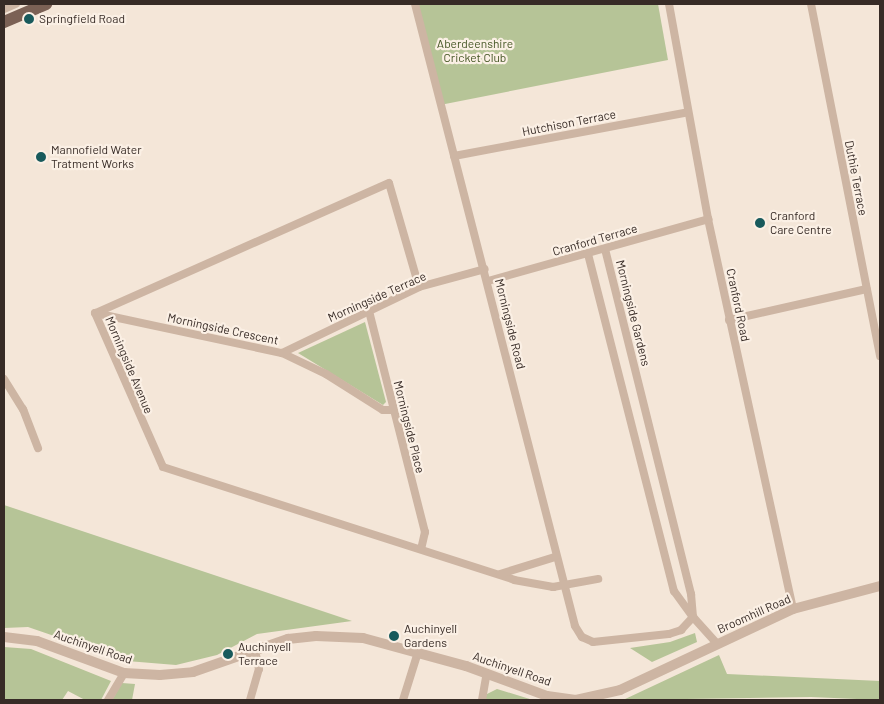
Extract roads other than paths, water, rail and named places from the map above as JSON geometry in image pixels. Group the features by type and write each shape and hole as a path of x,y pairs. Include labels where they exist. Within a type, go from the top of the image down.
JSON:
{"main road":[{"path":"4,22 46,4"}],"street":[{"path":"4,9 16,4"},
{"name":"Morningside Road","path":"415,4 485,269 555,557 575,626 582,637 593,642 669,634 681,630 693,617"},
{"name":"Cranford Road","path":"669,4 708,219 793,609"},
{"name":"Duthie Terrace","path":"811,4 880,356"},
{"name":"Hutchison Terrace","path":"454,156 688,112"},
{"name":"Morningside Avenue","path":"419,287 389,183 95,313 162,467 514,580 564,586 598,579"},
{"name":"Cranford Terrace","path":"488,281 708,219"},
{"name":"Morningside Gardens","path":"605,249 691,594 693,617"},
{"path":"588,254 674,590 693,617"},
{"name":"Morningside Terrace","path":"282,353 419,287 485,269"},
{"path":"729,320 867,289"},
{"name":"Morningside Place","path":"369,311 425,532 421,549"},
{"name":"Morningside Crescent","path":"95,313 282,353 326,374 383,410 393,410"},
{"path":"4,379 23,409 38,448"},
{"name":"Morningside Gardens","path":"622,386 639,382"},
{"path":"652,502 668,498"},
{"path":"500,574 555,557"},
{"name":"Broomhill Road","path":"693,617 717,644 793,609 880,586"},
{"name":"Auchinyell Road","path":"4,637 37,641 124,673 160,675 193,672 288,639 316,636 363,638 418,652 547,696 576,700 620,690 717,644"},
{"path":"250,700 259,669 256,650"},
{"path":"403,700 418,652"},
{"path":"108,700 124,673"},
{"path":"482,700 487,674"}],"place":[{"name":"Springfield Road","path":"29,19"},
{"name":"Mannofield Water Tratment Works","path":"41,157"},
{"name":"Cranford Care Centre","path":"760,223"},
{"name":"Auchinyell Gardens","path":"394,636"},
{"name":"Auchinyell Terrace","path":"228,654"}],"park label":[{"name":"Aberdeenshire Cricket Club","path":"475,51"}]}
